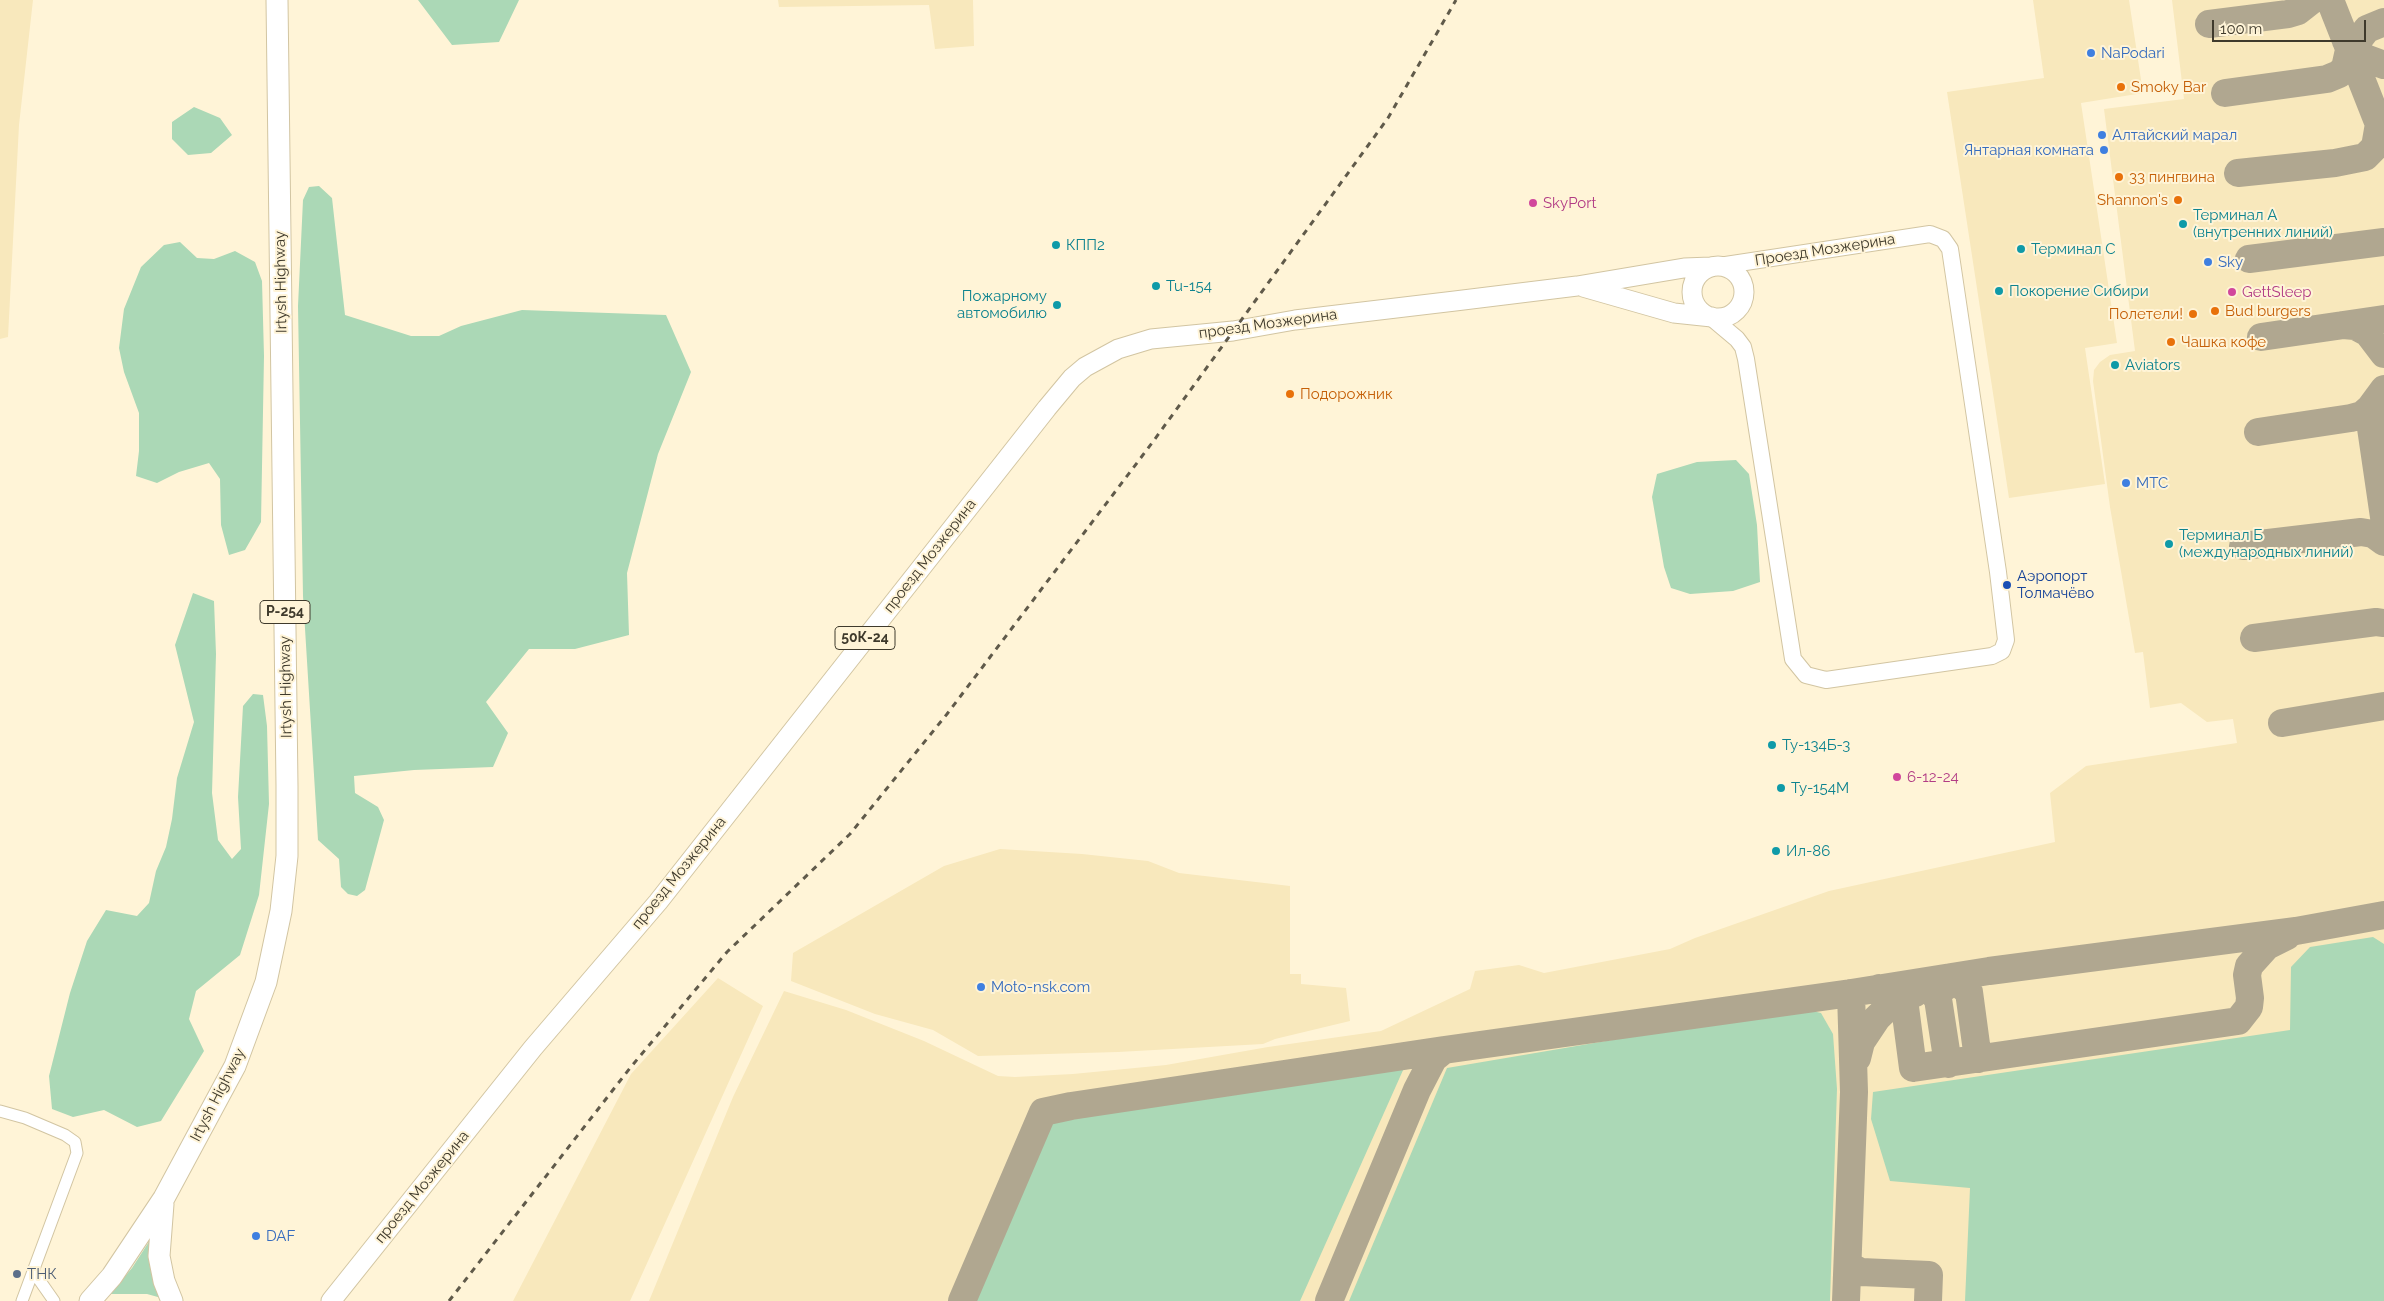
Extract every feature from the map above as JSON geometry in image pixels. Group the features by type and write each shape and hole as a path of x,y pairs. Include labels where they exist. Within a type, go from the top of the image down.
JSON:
{"highway":[{"name":"Irtysh Highway","path":"90,1301 112,1276 164,1198 235,1066 266,982 281,911 286,856 277,0"},
{"path":"164,1198 159,1256 164,1281 172,1301"}],"main road":[{"name":"проезд Мозжерина","path":"331,1301 533,1048 658,902 1047,408 1079,373 1105,354 1151,339 1233,331 1295,320 1577,286 1684,268 1715,266"},
{"name":"Проезд Мозжерина","path":"1712,318 1721,318 1736,310 1744,295 1740,279 1728,268 1715,266"},
{"path":"1712,318 1698,309 1692,293 1696,276 1715,266"},
{"name":"проезд Мозжерина","path":"1577,286 1674,313 1712,318"}],"street":[{"name":"Проезд Мозжерина","path":"1712,318 1737,339 1743,348 1746,359 1793,659 1806,675 1826,680 1992,656 2002,651 2006,640 1978,437 1950,249 1943,239 1930,234 1715,266"},
{"path":"0,1111 25,1118 65,1135 74,1142 77,1153 22,1301"},
{"path":"33,1271 54,1301"}],"shaded area":[{"path":"0,0 33,0 19,125 8,337 0,339"},
{"path":"778,0 973,0 974,46 935,49 929,5 779,7"},
{"name":"Терминал С","path":"2033,0 2129,0 2143,93 2081,103 2117,343 2085,348 2105,484 2009,498 1947,92 2044,78"},
{"path":"2172,0 2384,0 2384,1301 649,1301 733,1097 784,991 846,1010 924,1041 998,1076 1073,1074 1166,1065 1268,1047 1381,1031 1470,989 1475,971 1519,965 1544,973 1670,949 1695,938 1829,891 2055,842 2050,793 2086,766 2237,743 2233,719 2207,722 2181,703 2150,708 2143,652 2135,653 2110,507 2093,381 2094,370 2100,362 2110,355 2135,351 2104,109 2184,99"},
{"path":"1000,849 1082,854 1148,861 1179,873 1290,886 1290,974 1301,974 1301,984 1346,988 1350,1021 1275,1039 1263,1044 1118,1052 978,1056 933,1030 875,1014 791,981 793,953 944,866"},
{"path":"718,978 763,1006 630,1301 513,1301 631,1074"}],"green space":[{"path":"418,0 519,0 499,42 452,45"},
{"path":"194,107 220,118 232,135 211,153 188,155 172,139 172,122"},
{"path":"319,186 332,198 345,315 411,336 439,336 461,326 522,310 666,315 691,372 658,454 627,573 629,635 575,649 529,649 486,702 508,733 493,767 414,770 354,776 355,793 378,807 384,820 365,890 357,896 348,894 341,887 339,859 318,840 303,596 298,306 303,200 309,187"},
{"path":"180,242 197,258 214,259 235,251 255,262 262,281 264,356 261,522 245,550 229,555 221,525 220,479 209,463 179,472 157,483 136,476 139,451 139,413 124,372 119,348 124,309 141,267 164,245"},
{"path":"1736,460 1749,474 1757,525 1760,582 1733,591 1690,594 1671,588 1664,567 1652,497 1657,474 1697,462"},
{"path":"193,593 214,601 216,654 212,793 218,840 232,859 241,849 238,797 243,706 253,694 263,695 267,726 269,804 259,895 240,955 196,991 189,1019 204,1051 161,1121 137,1127 104,1110 73,1117 52,1109 49,1076 70,993 87,941 106,910 137,916 149,903 156,871 166,847 172,819 177,778 194,722 175,645"},
{"path":"2373,937 2384,944 2384,1301 1965,1301 1970,1188 1890,1181 1871,1119 1873,1092 2290,1030 2291,967 2310,947"},
{"path":"1800,1008 1821,1013 1833,1034 1837,1089 1830,1301 1349,1301 1447,1068"},
{"path":"1404,1068 1300,1301 974,1301 1053,1116"},
{"path":"154,1234 165,1299 147,1294 110,1294 132,1268"}],"taxiway":[{"path":"2209,24 2288,14 2298,11 2312,0"},
{"path":"2330,0 2384,137"},
{"path":"2356,67 2355,51 2360,38 2367,29 2384,22"},
{"path":"2346,41 2365,58 2384,65"},
{"path":"2225,93 2327,79 2339,74 2345,68 2349,50"},
{"path":"2238,173 2335,163 2365,157 2375,147 2379,124"},
{"path":"2249,259 2384,242"},
{"path":"2261,337 2384,319"},
{"path":"2343,325 2355,326 2368,333 2384,354"},
{"path":"2384,389 2370,408 2371,428 2384,517"},
{"path":"2258,432 2351,418 2362,415 2370,408"},
{"path":"2243,546 2361,532 2373,534 2384,542"},
{"path":"2254,638 2376,622 2384,623"},
{"path":"2282,723 2384,706"},
{"path":"1329,1301 1417,1090 1433,1059 1444,1050 1851,993 1989,971 2296,931 2384,915"},
{"path":"1879,988 1905,1007 1913,1068 2238,1021 2249,1007 2250,998 2247,975 2249,966 2267,946 2287,936"},
{"path":"1945,987 1951,977 1969,992 1978,1059"},
{"path":"1915,993 1923,982 1938,999 1948,1064"},
{"path":"1857,1058 1861,1042 1877,1018 1908,988"},
{"path":"1846,1301 1854,1092 1851,993"},
{"path":"962,1301 1043,1112 1071,1106 1444,1050"},
{"path":"1848,1262 1851,1267 1861,1272 1929,1275 1928,1301"}],"railway":[{"path":"449,1301 630,1068 727,952 850,834 947,714 1152,443 1388,118 1456,0"}],"place":[{"name":"NaPodari","path":"2091,53"},
{"name":"Smoky Bar","path":"2121,87"},
{"name":"Алтайский марал","path":"2102,135"},
{"name":"Янтарная комната","path":"2104,150"},
{"name":"33 пингвина","path":"2119,177"},
{"name":"Shannon's","path":"2178,200"},
{"name":"SkyPort","path":"1533,203"},
{"name":"Терминал А (внутренних линий)","path":"2183,224"},
{"name":"КПП2","path":"1056,245"},
{"name":"Терминал С","path":"2021,249"},
{"name":"Sky","path":"2208,262"},
{"name":"Tu-154","path":"1156,286"},
{"name":"Покорение Сибири","path":"1999,291"},
{"name":"GettSleep","path":"2232,292"},
{"name":"Пожарному автомобилю","path":"1057,305"},
{"name":"Bud burgers","path":"2215,311"},
{"name":"Полетели!","path":"2193,314"},
{"name":"Чашка кофе","path":"2171,342"},
{"name":"Aviators","path":"2115,365"},
{"name":"Подорожник","path":"1290,394"},
{"name":"МТС","path":"2126,483"},
{"name":"Терминал Б (международных линий)","path":"2169,544"},
{"name":"Аэропорт Толмачёво","path":"2007,585"},
{"name":"Ту-134Б-3","path":"1772,745"},
{"name":"6-12-24","path":"1897,777"},
{"name":"Ту-154М","path":"1781,788"},
{"name":"Ил-86","path":"1776,851"},
{"name":"Moto-nsk.com","path":"981,987"},
{"name":"DAF","path":"256,1236"},
{"name":"ТНК","path":"17,1274"}]}
